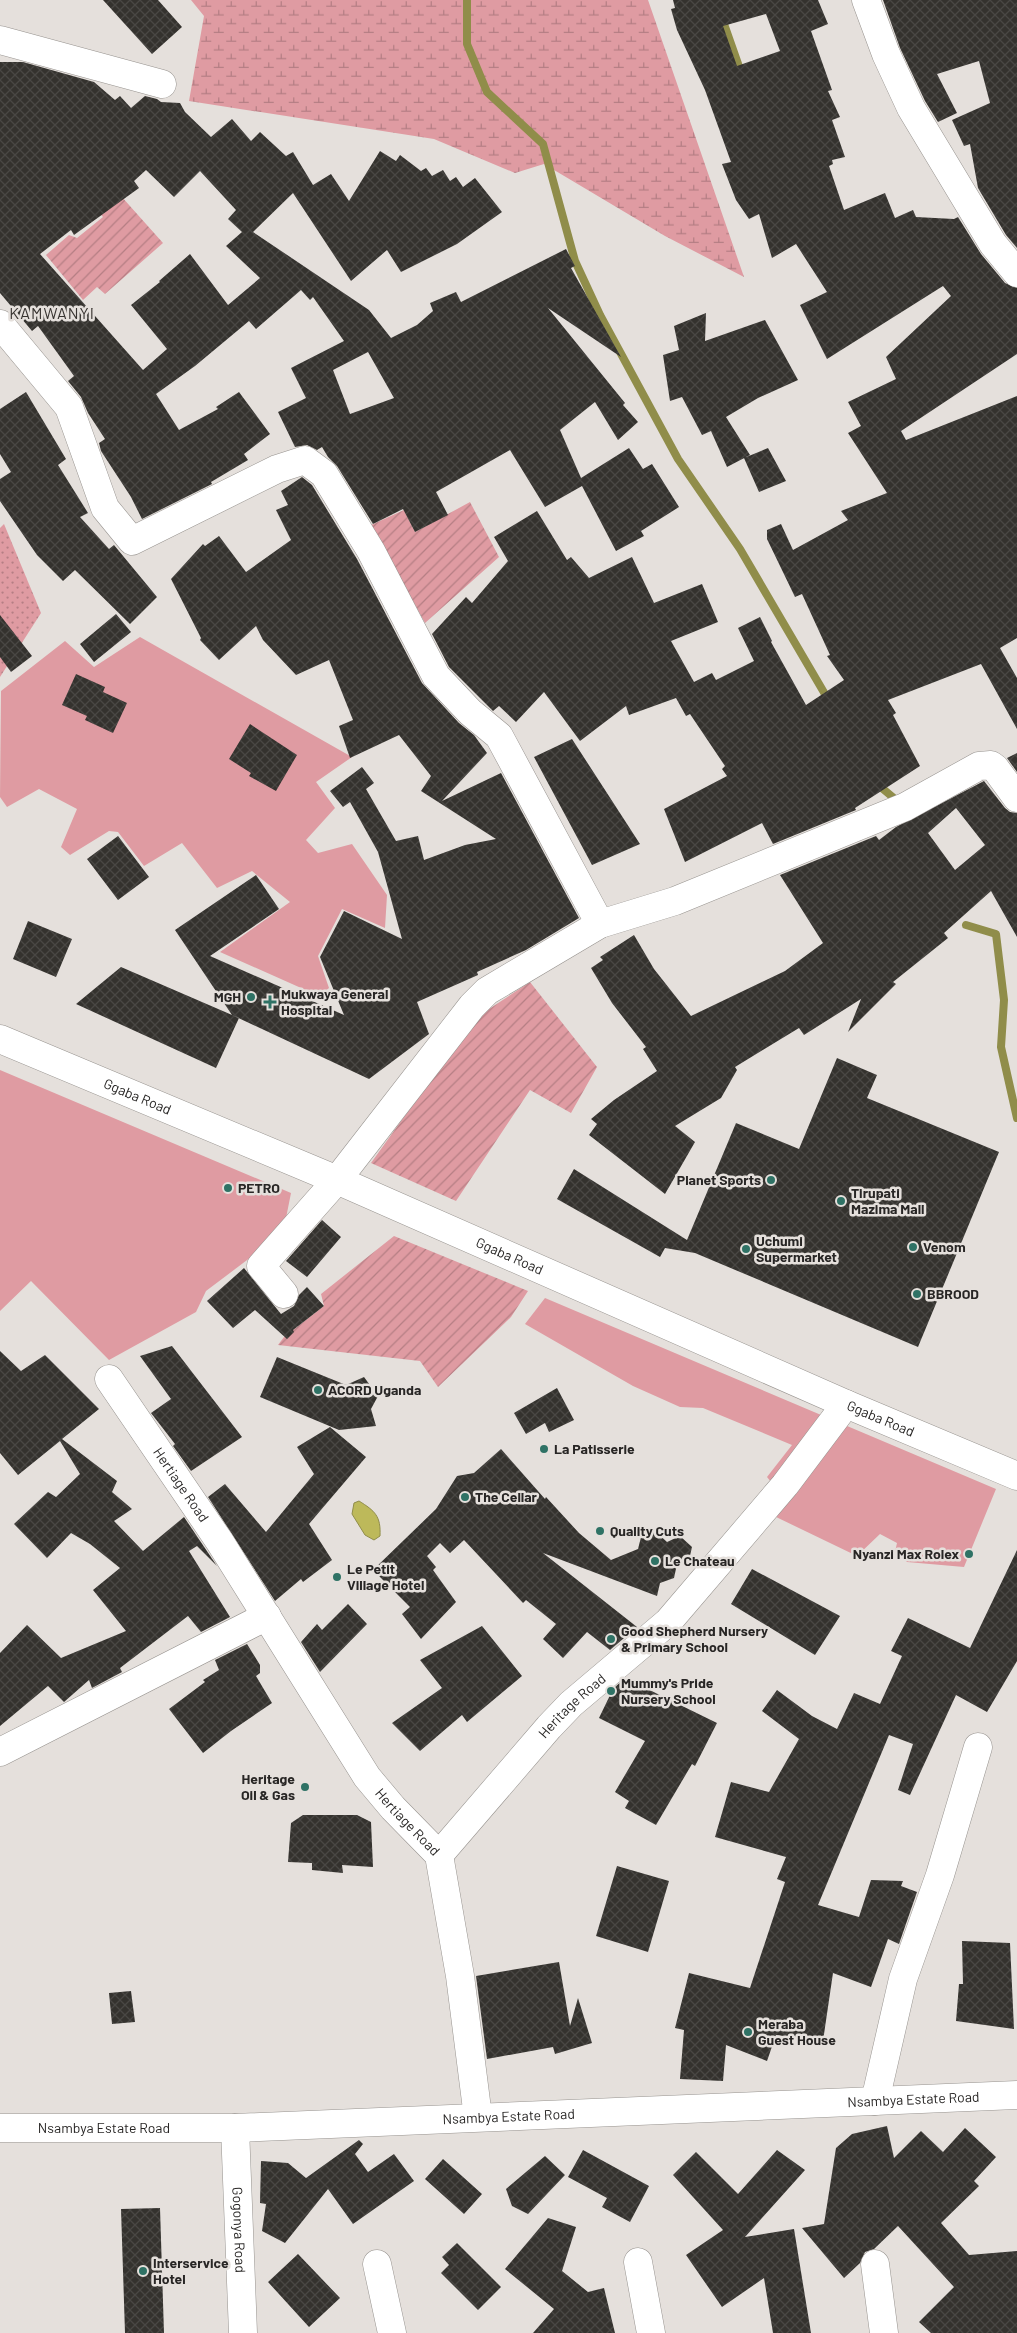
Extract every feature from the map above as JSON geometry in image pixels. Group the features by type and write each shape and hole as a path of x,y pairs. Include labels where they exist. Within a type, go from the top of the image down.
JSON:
{"street":[{"path":"866,0 886,54 911,108 993,244 1017,273"},
{"path":"0,40 162,84"},
{"path":"0,324 69,407 105,508 132,541 277,469 305,460 324,474 371,551 436,676 470,712 499,736 600,924"},
{"path":"284,1294 261,1266 337,1180 472,1006 487,991 600,924 675,900 905,807 979,766 991,765 995,768 1017,798"},
{"name":"Ggaba Road","path":"0,1039 337,1180 846,1404 1017,1476"},
{"name":"Hertiage Road","path":"109,1380 220,1542 366,1777 393,1808 439,1854 460,1976 478,2117"},
{"name":"Heritage Road","path":"439,1854 549,1726 571,1704 668,1622 785,1484 846,1404"},
{"path":"0,1752 266,1616"},
{"path":"875,2101 904,1980 940,1875 978,1747"},
{"name":"Nsambya Estate Road","path":"0,2128 235,2128 1017,2095"},
{"name":"Gogonya Road","path":"235,2128 243,2333"},
{"path":"638,2262 651,2333"},
{"path":"378,2264 392,2333"},
{"path":"874,2264 884,2333"}],"green space":[{"path":"191,0 648,0 744,277 665,236 544,164 515,173 434,139 189,101 204,16"},
{"path":"104,177 163,243 105,294 97,287 83,300 46,255 69,235 77,238 103,217 83,193"},
{"path":"470,502 499,557 425,623 371,525 404,510 415,532"},
{"path":"4,524 41,613 0,677 0,528"},
{"path":"140,637 352,757 316,782 335,808 306,840 318,853 352,844 387,895 385,928 342,909 318,956 329,988 319,996 220,952 290,902 252,871 217,888 182,843 144,866 118,832 109,831 70,855 61,847 77,809 39,789 7,807 0,797 1,691 65,641 94,667"},
{"path":"530,982 597,1067 571,1113 530,1090 456,1201 371,1163 474,1019"},
{"path":"0,1070 291,1193 283,1233 206,1291 196,1312 109,1360 31,1281 0,1311"},
{"path":"394,1236 528,1291 511,1317 438,1387 420,1361 278,1345 284,1337 324,1306 321,1294"},
{"path":"545,1298 996,1489 964,1567 907,1562 895,1552 897,1543 880,1534 857,1556 774,1516 784,1498 767,1477 792,1445 703,1408 680,1407 633,1386 525,1324"}],"shaded area":[{"path":"359,1501 373,1511 378,1519 380,1536 374,1540 365,1535 352,1514 354,1503"}],"building":[{"path":"103,0 158,0 182,27 152,54"},
{"path":"673,0 818,0 828,24 811,31 832,90 828,91 840,117 832,120 845,157 832,160 833,164 829,166 844,210 885,193 895,218 913,210 916,217 954,219 958,217 981,254 1005,283 1017,288 1017,354 901,431 906,440 1017,396 1017,638 1000,648 1017,678 1017,729 981,664 888,700 896,713 893,715 920,766 855,808 856,810 773,844 762,823 685,862 664,809 727,776 722,769 725,766 690,714 686,716 676,698 629,715 626,706 580,741 544,692 516,722 499,706 493,711 449,667 432,634 466,597 472,603 508,561 494,537 537,511 567,560 571,557 589,578 632,557 654,603 702,584 718,622 671,641 694,682 712,673 716,680 754,661 738,628 760,617 771,642 806,705 844,680 827,656 830,655 802,594 795,597 767,539 767,530 781,524 793,550 848,520 841,511 887,493 848,433 861,426 848,402 896,379 886,357 951,296 943,286 827,359 800,305 827,292 796,244 772,258 759,214 749,219 736,200 722,164 731,162 705,90 677,30 671,9 675,8","holes":["766,14 780,51 737,66 723,26"]},
{"path":"883,0 1017,0 1017,248 1006,235 978,188 970,144 964,146 952,120 990,103 979,61 937,74 957,113 938,122 925,101 900,48"},
{"path":"0,62 23,62 94,82 115,100 120,96 131,108 145,96 161,102 180,103 185,112 211,137 232,119 251,141 260,132 286,156 293,152 313,185 331,174 349,201 380,151 396,161 400,155 421,171 426,168 432,176 443,170 450,181 456,177 463,187 475,178 502,212 457,244 401,272 387,250 351,281 293,193 253,232 369,310 391,338 417,325 433,311 430,303 456,292 461,302 566,249 575,266 571,268 621,357 548,308 625,403 623,405 638,422 618,440 595,402 560,430 581,478 629,448 643,469 652,464 679,507 641,531 644,536 616,551 582,486 545,507 510,450 436,492 448,515 415,532 403,509 373,524 337,466 322,447 317,450 307,445 295,447 278,412 306,398 291,368 344,341 313,297 310,300 301,290 256,329 249,321 195,366 156,394 179,430 218,409 216,407 239,392 270,434 244,454 248,460 211,482 212,484 142,519 131,497 101,451 99,443 105,439 88,413 81,397 68,381 74,376 38,326 32,331 0,293","holes":["146,170 174,197 200,171 236,210 228,219 242,232 226,246 260,278 228,305 190,254 160,282 131,305 167,349 143,370 40,254 71,230 74,235 139,188 134,181","368,352 394,398 350,414 333,370"]},
{"path":"706,313 705,341 765,320 798,380 758,398 726,417 750,455 727,467 711,431 702,435 682,397 670,401 663,355 679,350 674,326"},
{"path":"26,392 66,459 58,465 88,513 80,517 109,549 114,545 157,597 130,624 75,570 63,581 37,555 0,501 0,479 11,472 0,454 0,409"},
{"path":"768,448 786,481 759,492 744,458"},
{"path":"302,477 312,485 357,559 422,683 459,723 474,735 487,753 442,801 501,773 579,918 526,950 477,972 478,975 417,1002 429,1034 369,1079 232,1015 175,930 256,875 279,909 210,956 344,1015 320,957 344,911 402,939 378,852 350,802 343,807 330,791 362,767 374,783 366,789 396,841 418,836 424,860 465,845 496,839 421,791 431,776 399,735 350,758 339,726 353,720 329,660 296,675 263,640 256,626 219,660 200,640 201,638 171,579 203,544 205,546 219,536 246,572 291,540 276,510 288,505 281,491"},
{"path":"116,614 131,632 94,662 80,644"},
{"path":"0,615 32,656 11,672 0,657"},
{"path":"76,674 105,687 103,692 127,703 113,733 85,720 87,716 62,705"},
{"path":"250,724 297,755 276,791 249,776 251,773 229,759"},
{"path":"572,739 640,844 592,865 534,757"},
{"path":"1017,753 1017,772 1007,758"},
{"path":"984,781 1005,808 1010,812 1017,813 1017,937 991,891 944,933 948,938 893,982 896,984 848,1032 861,999 804,1035 799,1028 735,1067 737,1070 721,1098 675,1126 695,1142 665,1194 589,1135 597,1124 591,1119 614,1100 657,1071 643,1049 646,1047 612,1003 591,968 603,960 600,957 634,935 654,969 691,1016 785,971 823,943 780,875 876,836 879,840 896,827","holes":["956,808 985,845 955,870 928,833"]},
{"path":"118,836 149,877 118,900 87,859"},
{"path":"28,921 72,939 56,977 13,959"},
{"path":"121,967 239,1018 216,1068 76,1004"},
{"name":"Tirupati Mazima Mall","path":"837,1058 877,1075 867,1098 999,1152 918,1347 695,1253 665,1248 660,1257 557,1199 574,1169 687,1240 736,1123 799,1149"},
{"path":"322,1220 341,1237 307,1277 286,1261"},
{"path":"244,1268 281,1314 294,1306 299,1295 307,1287 324,1306 293,1330 294,1332 287,1339 255,1310 233,1328 207,1301"},
{"path":"172,1346 242,1437 191,1471 173,1446 175,1444 151,1413 171,1399 140,1356"},
{"path":"0,1351 21,1371 45,1355 99,1409 62,1439 117,1481 112,1492 132,1509 114,1521 143,1551 184,1517 217,1566 197,1546 189,1551 230,1617 201,1632 188,1616 120,1668 122,1672 92,1688 89,1680 64,1702 48,1686 0,1726 0,1653 27,1625 61,1658 126,1631 93,1590 120,1568 90,1544 71,1533 47,1558 14,1524 48,1492 56,1497 80,1474 60,1441 18,1475 0,1453"},
{"name":"ACORD Uganda","path":"277,1357 346,1385 364,1377 378,1396 371,1409 376,1426 339,1430 260,1397"},
{"path":"557,1388 574,1420 549,1432 545,1423 526,1434 514,1413"},
{"path":"330,1427 366,1457 309,1524 332,1560 303,1582 301,1579 275,1601 208,1497 225,1484 266,1532 314,1474 297,1447"},
{"path":"501,1449 545,1499 546,1497 579,1533 611,1560 638,1549 641,1537 655,1531 667,1542 680,1536 692,1547 689,1560 677,1564 674,1578 660,1583 657,1596 543,1553 637,1627 610,1650 587,1632 563,1658 543,1639 556,1624 526,1600 523,1603 464,1540 450,1553 440,1543 427,1556 436,1567 433,1570 456,1602 421,1639 402,1614 410,1607 373,1570 436,1509 457,1476 474,1473"},
{"path":"1017,1550 1017,1661 987,1712 956,1695 910,1795 898,1790 913,1744 889,1735 818,1905 859,1917 871,1880 903,1881 901,1886 917,1892 899,1944 888,1939 871,1987 833,1973 823,2041 776,2035 767,2061 726,2045 723,2081 680,2079 684,2030 675,2028 689,1973 750,1988 785,1882 777,1879 786,1857 715,1837 731,1782 769,1792 799,1739 762,1711 777,1690 812,1716 837,1729 854,1693 880,1704 902,1656 891,1651 908,1618 970,1648"},
{"path":"752,1569 840,1616 815,1655 731,1604"},
{"path":"348,1604 367,1624 320,1672 301,1642 317,1624 322,1630"},
{"path":"482,1626 522,1676 467,1722 462,1715 420,1751 392,1723 442,1688 420,1660"},
{"path":"247,1644 260,1665 260,1673 256,1676 272,1703 203,1753 169,1709 205,1682 203,1680 219,1670 215,1660"},
{"path":"625,1678 717,1723 695,1766 692,1764 656,1825 625,1808 629,1801 615,1792 645,1741 599,1718 613,1689"},
{"path":"303,1815 357,1815 371,1822 373,1867 342,1865 343,1873 312,1870 312,1863 288,1862 291,1823"},
{"path":"617,1866 669,1881 648,1952 596,1936"},
{"path":"962,1941 1010,1943 1014,2029 956,2021 959,1984 963,1984"},
{"path":"559,1962 570,2026 578,1998 592,2043 555,2054 553,2047 487,2059 476,1976"},
{"path":"131,1991 135,2022 112,2024 109,1993"},
{"path":"887,2126 894,2158 921,2131 943,2152 965,2128 996,2157 974,2181 979,2186 941,2223 969,2255 1017,2251 1017,2333 931,2333 919,2322 954,2287 898,2226 874,2249 865,2252 860,2263 844,2278 802,2228 824,2224 836,2148 852,2134"},
{"path":"359,2140 363,2144 355,2154 368,2172 394,2154 414,2181 353,2224 328,2189 285,2243 262,2231 266,2204 260,2203 261,2161 288,2163 306,2178"},
{"path":"583,2150 649,2186 630,2222 602,2207 607,2198 568,2177"},
{"path":"777,2150 805,2170 745,2237 794,2229 811,2333 773,2333 764,2278 722,2307 686,2255 723,2230 673,2175 696,2152 738,2194"},
{"path":"545,2156 565,2175 528,2214 512,2206 506,2189"},
{"path":"443,2159 482,2194 464,2214 425,2179"},
{"name":"Interservice Hotel","path":"160,2208 164,2333 125,2333 121,2209"},
{"path":"548,2218 576,2227 562,2271 588,2292 604,2288 615,2333 533,2333 554,2309 505,2269"},
{"path":"457,2243 501,2287 478,2310 441,2273 449,2265 442,2257"},
{"path":"298,2254 340,2298 309,2327 268,2282"}],"waterway":[{"path":"467,0 467,44 487,92 543,144 575,261 600,315 678,459 740,549 829,701"},
{"path":"725,0 723,21 742,75"},
{"path":"877,784 901,804"},
{"path":"966,925 996,934 1004,1000 1001,1047 1017,1118"}],"place":[{"name":"MGH","path":"251,997"},
{"name":"Mukwaya General Hospital","path":"270,1002"},
{"name":"Planet Sports","path":"771,1180"},
{"name":"PETRO","path":"228,1188"},
{"name":"Tirupati Mazima Mall","path":"841,1201"},
{"name":"Venom","path":"913,1247"},
{"name":"Uchumi Supermarket","path":"746,1249"},
{"name":"BBROOD","path":"917,1294"},
{"name":"ACORD Uganda","path":"318,1390"},
{"name":"La Patisserie","path":"544,1449"},
{"name":"The Cellar","path":"465,1497"},
{"name":"Quality Cuts","path":"600,1531"},
{"name":"Nyanzi Max Rolex","path":"969,1554"},
{"name":"Le Chateau","path":"655,1561"},
{"name":"Le Petit Village Hotel","path":"337,1577"},
{"name":"Good Shepherd Nursery & Primary School","path":"611,1639"},
{"name":"Mummy's Pride Nursery School","path":"611,1691"},
{"name":"Heritage Oil & Gas","path":"305,1787"},
{"name":"Meraba Guest House","path":"748,2032"},
{"name":"Interservice Hotel","path":"143,2271"}],"district":[{"name":"KAMWANYI","path":"52,313"}]}
